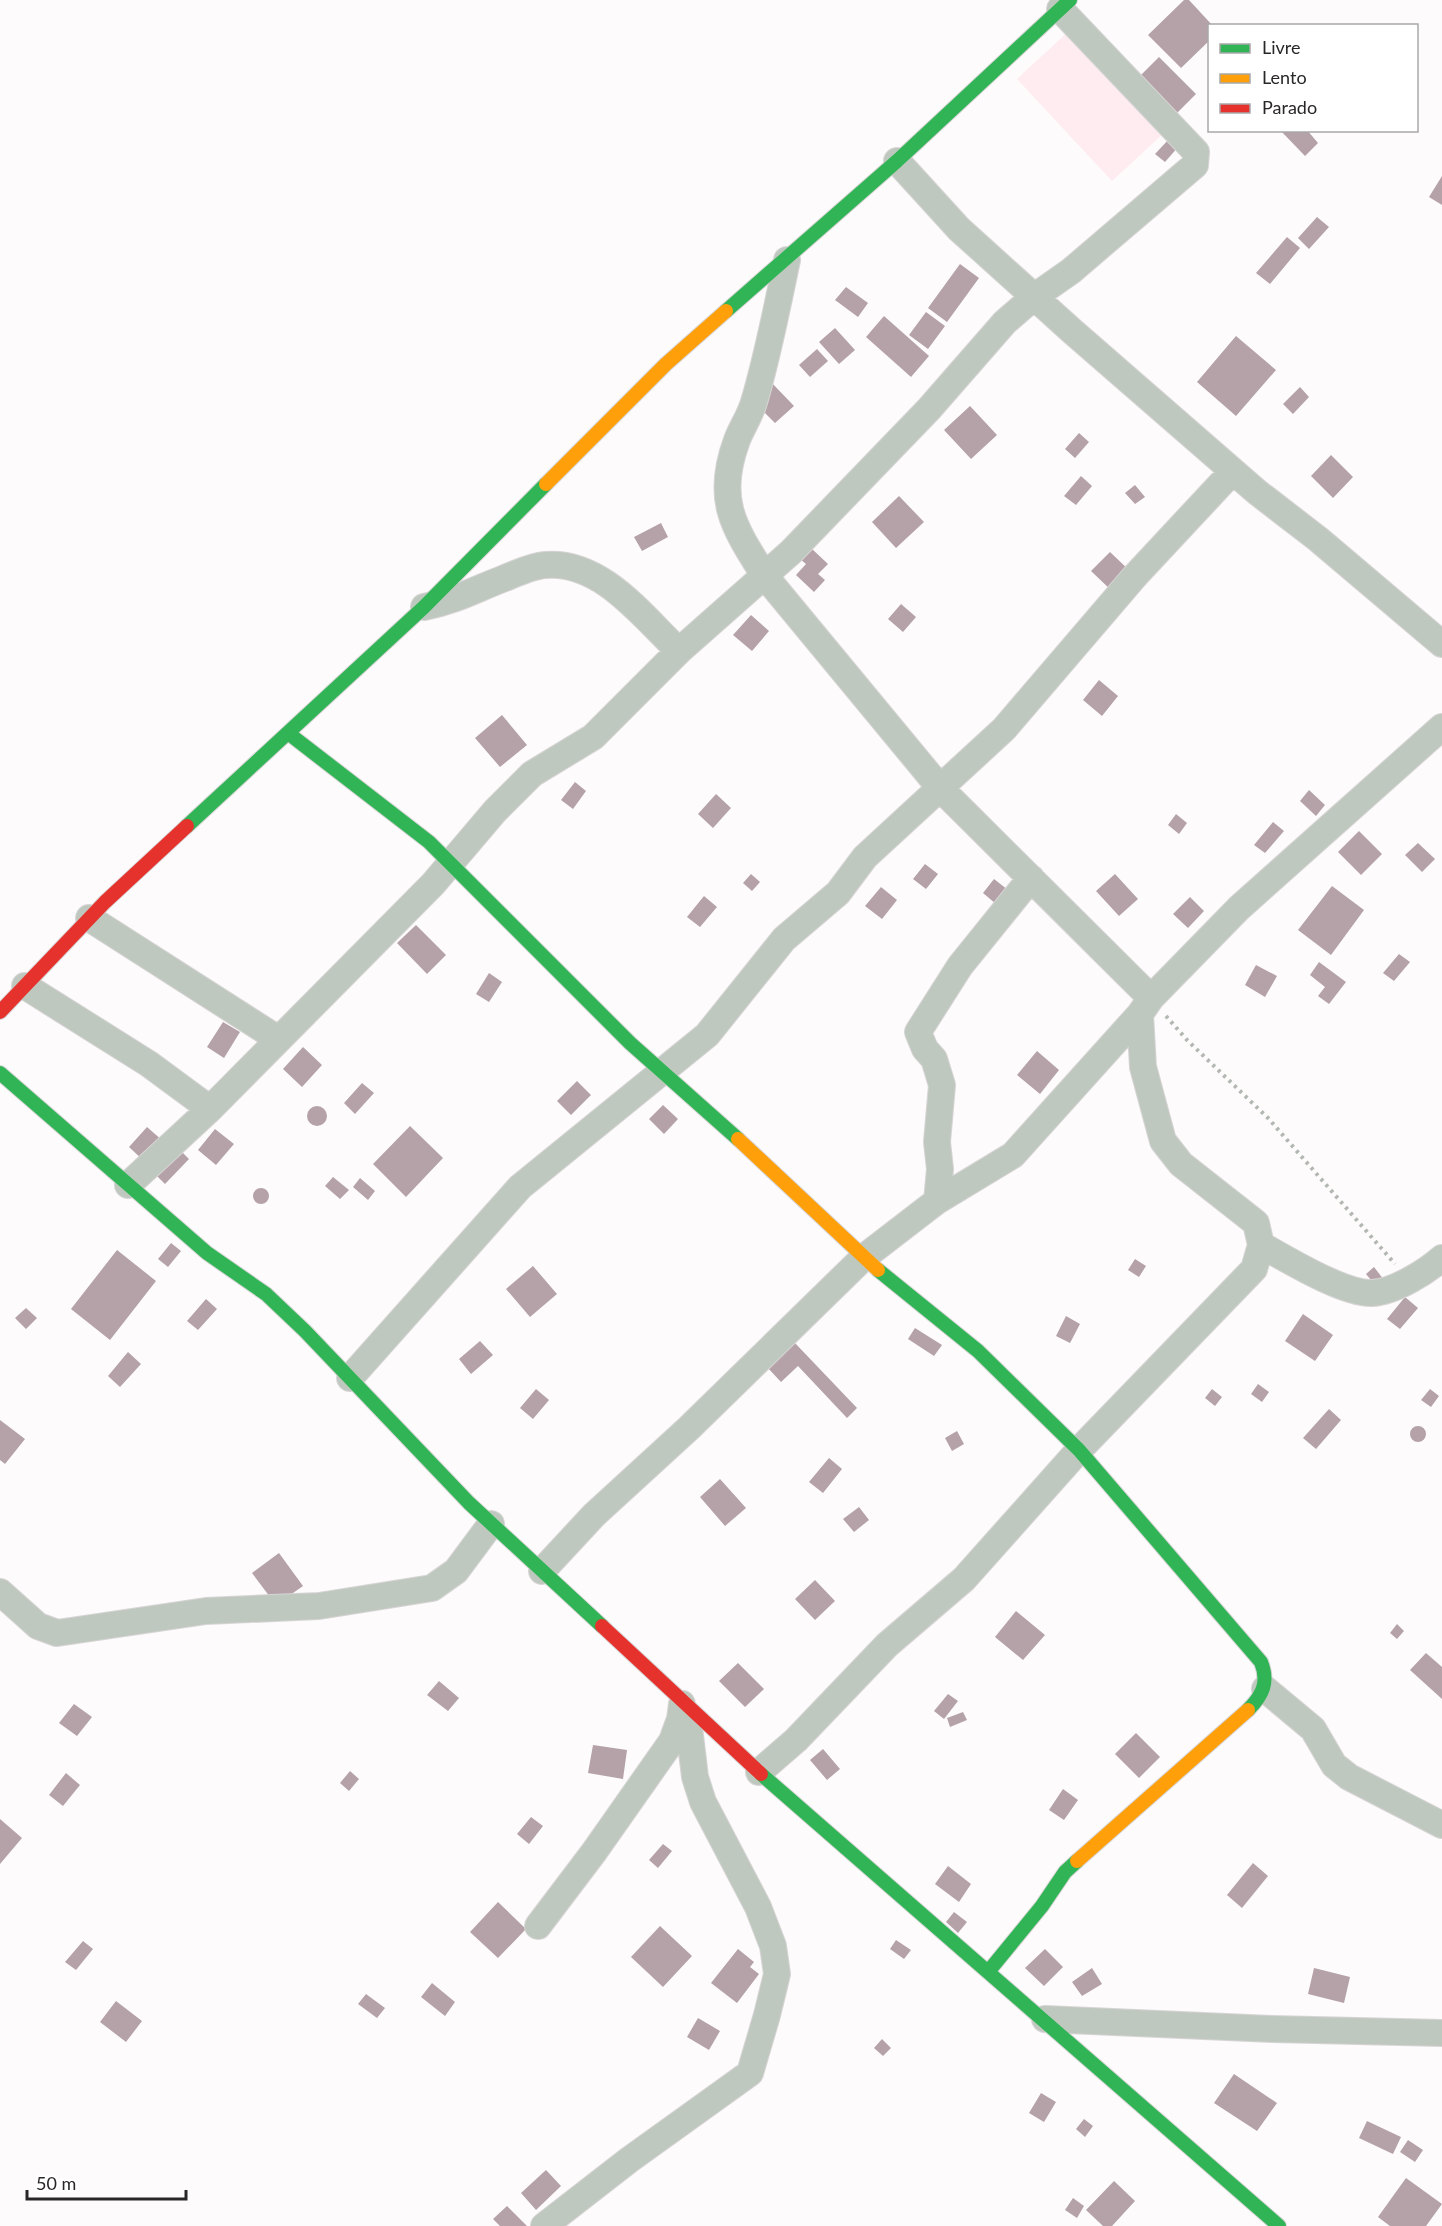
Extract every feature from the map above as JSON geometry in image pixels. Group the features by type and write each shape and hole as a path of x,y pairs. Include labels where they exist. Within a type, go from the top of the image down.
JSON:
{"street":[{"path":"0,1012 89,918 424,607 666,364 787,260 1065,5 1197,152 1195,165 1071,271 1034,297 1005,322 929,409 791,552 679,651 593,737 532,774 495,811 433,884 210,1109 128,1185"},
{"path":"897,161 959,229 1034,297 1232,472 1318,539 1442,644"},
{"path":"759,1772 796,1740 887,1645 964,1579 1079,1450 1254,1269 1261,1245 1256,1223 1180,1164 1163,1141 1143,1066 1146,1006 1031,878 941,789 764,575 731,515 726,472 738,437 753,406 787,260"},
{"path":"350,1378 520,1187 707,1035 784,939 838,893 865,857 1004,729 1135,576 1232,472"},
{"path":"424,607 452,602 506,577 544,565 574,567 597,576 679,651"},
{"path":"542,1571 594,1515 689,1428 863,1258 937,1201 1013,1155 1146,1006 1239,908 1442,727"},
{"path":"288,734 429,842 630,1043 786,1182 863,1258 978,1351 1079,1450 1261,1662 1267,1677 1265,1689 1251,1708 1065,1872 1042,1906 988,1972"},
{"path":"937,1201 940,1169 937,1142 942,1085 934,1059 925,1049 918,1032 960,966 1031,878"},
{"path":"89,918 278,1039"},
{"path":"25,986 149,1064 210,1109"},
{"path":"0,1073 207,1253 266,1294 491,1524 542,1571 681,1709 759,1772 1045,2019 1279,2226"},
{"path":"1261,1245 1336,1284 1372,1293 1409,1281 1442,1258"},
{"path":"0,1592 38,1626 57,1633 206,1611 319,1606 432,1588 456,1572 491,1524"},
{"path":"1265,1689 1313,1729 1334,1766 1349,1777 1442,1825"},
{"path":"538,1926 672,1741 681,1709"},
{"path":"544,2226 629,2160 750,2073 767,2015 777,1974 773,1946 758,1907 703,1802 695,1777 689,1727 681,1709"},
{"path":"1045,2019 1272,2029 1442,2033"}],"path":[{"path":"1146,1006 1187,1040 1268,1118 1409,1281"}],"shaded area":[{"path":"1070,30 1165,132 1112,181 1017,79"}],"building":[{"path":"1184,0 1189,0 1211,24 1208,24 1208,42 1181,68 1148,35"},
{"path":"1159,57 1196,94 1173,117 1136,80"},
{"path":"1282,132 1309,132 1318,143 1305,156"},
{"path":"1170,138 1179,146 1165,162 1155,154"},
{"path":"1442,176 1442,205 1429,197"},
{"path":"1317,217 1329,227 1309,249 1298,238"},
{"path":"1287,237 1300,248 1270,284 1256,273"},
{"path":"960,264 979,278 947,322 928,308"},
{"path":"846,287 868,303 858,317 835,300"},
{"path":"926,312 945,326 928,349 909,335"},
{"path":"884,316 929,356 911,377 866,337"},
{"path":"835,328 855,350 839,364 819,342"},
{"path":"1236,336 1276,370 1236,416 1197,382"},
{"path":"817,349 828,361 810,377 799,365"},
{"path":"769,380 794,406 775,423 750,398"},
{"path":"1300,387 1309,397 1293,414 1283,404"},
{"path":"970,406 997,435 971,459 944,430"},
{"path":"1079,433 1089,442 1075,458 1065,449"},
{"path":"1331,455 1353,477 1333,498 1311,476"},
{"path":"1081,476 1092,486 1076,505 1064,496"},
{"path":"1135,485 1145,497 1135,504 1125,493"},
{"path":"899,496 924,522 896,548 872,522"},
{"path":"661,523 668,537 642,551 634,537"},
{"path":"811,548 828,564 818,574 825,580 814,592 796,575 806,564 800,559"},
{"path":"1110,552 1130,571 1112,591 1091,571"},
{"path":"901,604 916,617 903,632 888,619"},
{"path":"751,615 769,631 752,651 733,635"},
{"path":"1099,680 1118,696 1102,716 1083,700"},
{"path":"502,715 527,745 500,767 475,738"},
{"path":"575,782 586,791 573,809 561,800"},
{"path":"1309,790 1325,805 1316,816 1300,801"},
{"path":"716,794 731,808 713,828 698,814"},
{"path":"1176,814 1187,823 1179,834 1168,825"},
{"path":"1273,822 1284,831 1265,853 1254,845"},
{"path":"1359,831 1382,854 1361,875 1338,852"},
{"path":"1418,843 1435,859 1422,872 1405,855"},
{"path":"925,864 938,874 926,889 913,879"},
{"path":"751,874 760,882 752,891 743,883"},
{"path":"1115,874 1138,899 1119,916 1096,891"},
{"path":"994,879 1008,890 996,904 983,893"},
{"path":"1332,886 1364,910 1331,955 1298,930"},
{"path":"881,887 897,900 882,919 865,906"},
{"path":"704,896 717,907 700,927 687,917"},
{"path":"1190,897 1204,911 1188,928 1173,914"},
{"path":"416,925 446,955 427,974 397,943"},
{"path":"1399,954 1410,962 1394,981 1383,973"},
{"path":"1319,962 1346,982 1329,1004 1318,996 1325,987 1310,975"},
{"path":"1256,965 1277,976 1265,997 1245,985"},
{"path":"489,973 502,982 489,1002 476,994"},
{"path":"223,1022 240,1032 224,1058 207,1047"},
{"path":"303,1047 322,1065 302,1087 283,1069"},
{"path":"1037,1051 1059,1070 1040,1094 1017,1075"},
{"path":"577,1081 591,1095 571,1115 557,1101"},
{"path":"362,1083 374,1093 355,1114 344,1103"},
{"path":"663,1105 678,1119 664,1134 649,1119"},
{"path":"317,1106 324,1109 327,1116 324,1123 317,1126 310,1123 307,1116 310,1109"},
{"path":"410,1126 443,1158 406,1197 373,1164"},
{"path":"147,1127 163,1141 144,1161 129,1147"},
{"path":"215,1129 234,1144 216,1165 198,1150"},
{"path":"175,1145 189,1159 165,1184 151,1170"},
{"path":"333,1177 349,1190 340,1199 325,1186"},
{"path":"360,1178 375,1191 368,1200 353,1187"},
{"path":"258,1188 264,1188 269,1196 267,1202 258,1204 253,1199 253,1193"},
{"path":"171,1243 181,1251 168,1267 158,1259"},
{"path":"117,1250 156,1281 110,1340 71,1309"},
{"path":"1135,1259 1146,1266 1139,1277 1128,1270"},
{"path":"533,1266 557,1294 530,1317 506,1289"},
{"path":"1374,1267 1384,1280 1376,1286 1366,1274"},
{"path":"1405,1297 1418,1308 1400,1329 1387,1319"},
{"path":"206,1299 217,1309 198,1330 187,1321"},
{"path":"26,1308 37,1318 26,1329 15,1318"},
{"path":"1303,1314 1333,1335 1315,1361 1285,1341"},
{"path":"1066,1316 1080,1324 1070,1343 1056,1336"},
{"path":"915,1328 942,1345 934,1356 908,1339"},
{"path":"480,1341 493,1355 471,1374 459,1359"},
{"path":"794,1342 857,1408 847,1418 798,1366 781,1382 767,1367"},
{"path":"128,1352 141,1364 120,1387 108,1376"},
{"path":"1258,1384 1269,1392 1262,1402 1251,1394"},
{"path":"536,1389 549,1400 533,1419 520,1408"},
{"path":"1212,1389 1222,1397 1215,1406 1205,1398"},
{"path":"1430,1389 1439,1396 1431,1407 1421,1400"},
{"path":"1329,1409 1341,1420 1316,1449 1303,1438"},
{"path":"0,1420 25,1439 5,1464 0,1460"},
{"path":"1415,1426 1421,1426 1426,1434 1424,1440 1415,1442 1410,1437 1410,1431"},
{"path":"957,1431 964,1444 952,1451 945,1438"},
{"path":"829,1458 842,1469 823,1493 809,1482"},
{"path":"720,1479 746,1508 725,1526 700,1497"},
{"path":"859,1507 869,1520 854,1532 843,1519"},
{"path":"279,1553 303,1586 276,1605 252,1573"},
{"path":"815,1580 835,1601 815,1620 795,1599"},
{"path":"1016,1611 1045,1635 1023,1660 995,1637"},
{"path":"1397,1624 1404,1631 1397,1639 1390,1633"},
{"path":"1426,1653 1442,1667 1442,1699 1410,1670"},
{"path":"738,1663 764,1689 745,1707 719,1681"},
{"path":"439,1681 459,1698 448,1711 427,1695"},
{"path":"948,1694 958,1701 944,1719 934,1711"},
{"path":"74,1704 92,1717 77,1736 59,1723"},
{"path":"963,1712 967,1720 950,1727 947,1718"},
{"path":"1136,1733 1160,1757 1139,1778 1115,1754"},
{"path":"593,1745 627,1750 623,1779 588,1773"},
{"path":"823,1749 840,1769 827,1780 810,1760"},
{"path":"350,1771 359,1779 349,1791 340,1783"},
{"path":"66,1773 80,1785 63,1806 49,1795"},
{"path":"1063,1789 1078,1800 1064,1820 1049,1810"},
{"path":"531,1817 543,1826 529,1844 517,1834"},
{"path":"0,1819 22,1838 0,1864"},
{"path":"663,1844 672,1851 658,1868 649,1860"},
{"path":"1253,1863 1268,1876 1242,1908 1227,1895"},
{"path":"948,1866 971,1884 959,1902 935,1884"},
{"path":"498,1902 526,1929 498,1958 470,1932"},
{"path":"954,1912 967,1922 958,1933 946,1922"},
{"path":"660,1926 692,1956 663,1987 631,1957"},
{"path":"896,1940 911,1950 904,1959 890,1949"},
{"path":"83,1941 93,1949 76,1970 65,1962"},
{"path":"738,1949 754,1962 750,1967 759,1974 737,2003 711,1983"},
{"path":"1045,1949 1063,1967 1044,1986 1025,1968"},
{"path":"1092,1968 1102,1984 1082,1996 1072,1982"},
{"path":"1314,1968 1350,1977 1344,2003 1308,1994"},
{"path":"432,1983 455,2002 445,2016 421,1997"},
{"path":"366,1994 385,2008 377,2018 358,2004"},
{"path":"116,2001 142,2021 126,2042 100,2022"},
{"path":"698,2018 720,2031 709,2050 687,2037"},
{"path":"882,2039 891,2048 883,2056 874,2048"},
{"path":"1234,2074 1277,2103 1257,2131 1214,2103"},
{"path":"1041,2093 1056,2102 1044,2122 1029,2113"},
{"path":"1084,2119 1093,2126 1085,2137 1076,2129"},
{"path":"1367,2121 1401,2137 1393,2154 1359,2138"},
{"path":"1408,2140 1423,2150 1415,2162 1400,2152"},
{"path":"546,2170 561,2186 536,2210 521,2193"},
{"path":"1406,2178 1442,2204 1426,2226 1390,2226 1378,2217"},
{"path":"1114,2181 1135,2201 1112,2226 1103,2226 1086,2210"},
{"path":"1073,2198 1084,2206 1077,2218 1065,2210"},
{"path":"507,2206 527,2226 500,2226 493,2219"}],"traffic: fast":[{"path":"726,311 897,161 1070,0"},
{"path":"187,826 424,607 546,484"},
{"path":"288,733 429,842 630,1043 738,1139"},
{"path":"0,1073 207,1253 266,1294 305,1331 469,1503 602,1626"},
{"path":"878,1270 978,1351 1079,1450 1261,1662 1264,1676 1263,1688 1248,1710"},
{"path":"761,1774 1279,2226"},
{"path":"988,1972 1042,1906 1065,1872 1077,1861"}],"traffic: slow":[{"path":"546,484 666,364 726,311"},
{"path":"738,1139 878,1270"},
{"path":"1077,1861 1248,1710"}],"traffic: jam":[{"path":"0,1012 105,902 187,826"},
{"path":"602,1626 761,1774"}]}
